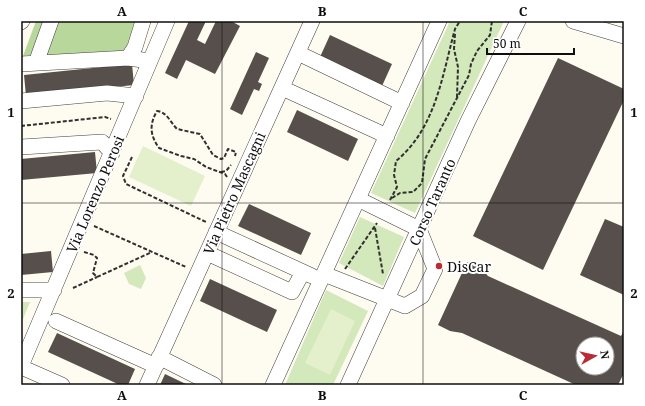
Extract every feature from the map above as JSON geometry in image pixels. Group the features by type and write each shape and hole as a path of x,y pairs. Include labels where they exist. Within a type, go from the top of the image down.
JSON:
{"street":[{"path":"28,63 51,21"},
{"path":"28,63 140,60 135,47 143,21"},
{"name":"Via Lorenzo Perosi","path":"21,366 136,96 140,60 167,21"},
{"name":"Via Pietro Mascagni","path":"147,385 312,21"},
{"path":"273,385 439,21"},
{"name":"Corso Taranto","path":"348,385 468,121 518,21"},
{"path":"573,21 624,36"},
{"path":"298,53 402,103"},
{"path":"282,88 387,136"},
{"path":"21,101 108,93 136,96"},
{"path":"21,147 102,142 112,153"},
{"path":"217,230 303,272 388,299 405,306 422,296 435,269 419,229 358,199"},
{"path":"207,253 292,292 303,272"},
{"path":"21,290 54,290"},
{"path":"56,321 214,385"},
{"path":"21,366 62,385"}],"path":[{"path":"460,21 455,29 441,86 431,116 425,128 403,155 396,161 394,175 397,187 391,198 400,193 413,192 422,183 425,159 469,75 471,64 477,51 490,34 491,21"},
{"path":"455,29 454,49 458,67 457,99"},
{"path":"232,164 226,171 214,171 194,159 159,148 151,131 154,116 157,111 160,111 168,117 177,129 200,134 216,158 224,158 228,149 236,152"},
{"path":"21,126 105,118 124,124"},
{"path":"234,158 239,148"},
{"path":"132,156 123,176 126,184 217,230"},
{"path":"94,226 198,272"},
{"path":"344,272 375,226 383,276"},
{"path":"82,252 94,255 97,258 93,273 97,277"},
{"path":"73,288 152,252"}],"green space":[{"path":"36,21 48,21 33,55 23,56"},
{"path":"57,21 140,21 129,52 46,58"},
{"path":"450,21 504,21 415,213 371,193"},
{"path":"143,146 205,176 191,206 129,177"},
{"path":"360,217 404,237 383,286 339,263"},
{"path":"140,265 146,278 141,289 129,284 124,273"},
{"path":"326,290 368,311 333,385 285,385"},
{"path":"21,302 30,302 21,324"},
{"path":"331,309 355,321 330,375 305,363"}],"building":[{"path":"189,21 206,21 197,40 205,44 216,21 231,21 240,26 215,74 186,60 177,79 165,73"},
{"path":"330,35 392,64 382,86 320,57"},
{"path":"256,52 269,58 258,82 262,84 259,91 254,89 242,115 230,109"},
{"path":"558,58 624,89 624,100 543,270 473,236"},
{"path":"132,64 134,85 26,96 24,75"},
{"path":"297,110 358,139 348,161 287,132"},
{"path":"95,152 97,173 21,180 21,159"},
{"path":"249,204 311,233 301,255 238,226"},
{"path":"605,219 624,227 624,295 580,275"},
{"path":"51,251 53,272 21,275 21,254"},
{"path":"467,262 480,267 488,276 621,336 624,330 624,373 618,385 576,385 462,333 450,331 438,325"},
{"path":"210,279 277,310 267,332 200,301"},
{"path":"57,333 135,369 128,385 120,385 48,352"},
{"path":"165,374 188,385 160,385"}],"place":[{"name":"DisCar","path":"439,266"}]}
